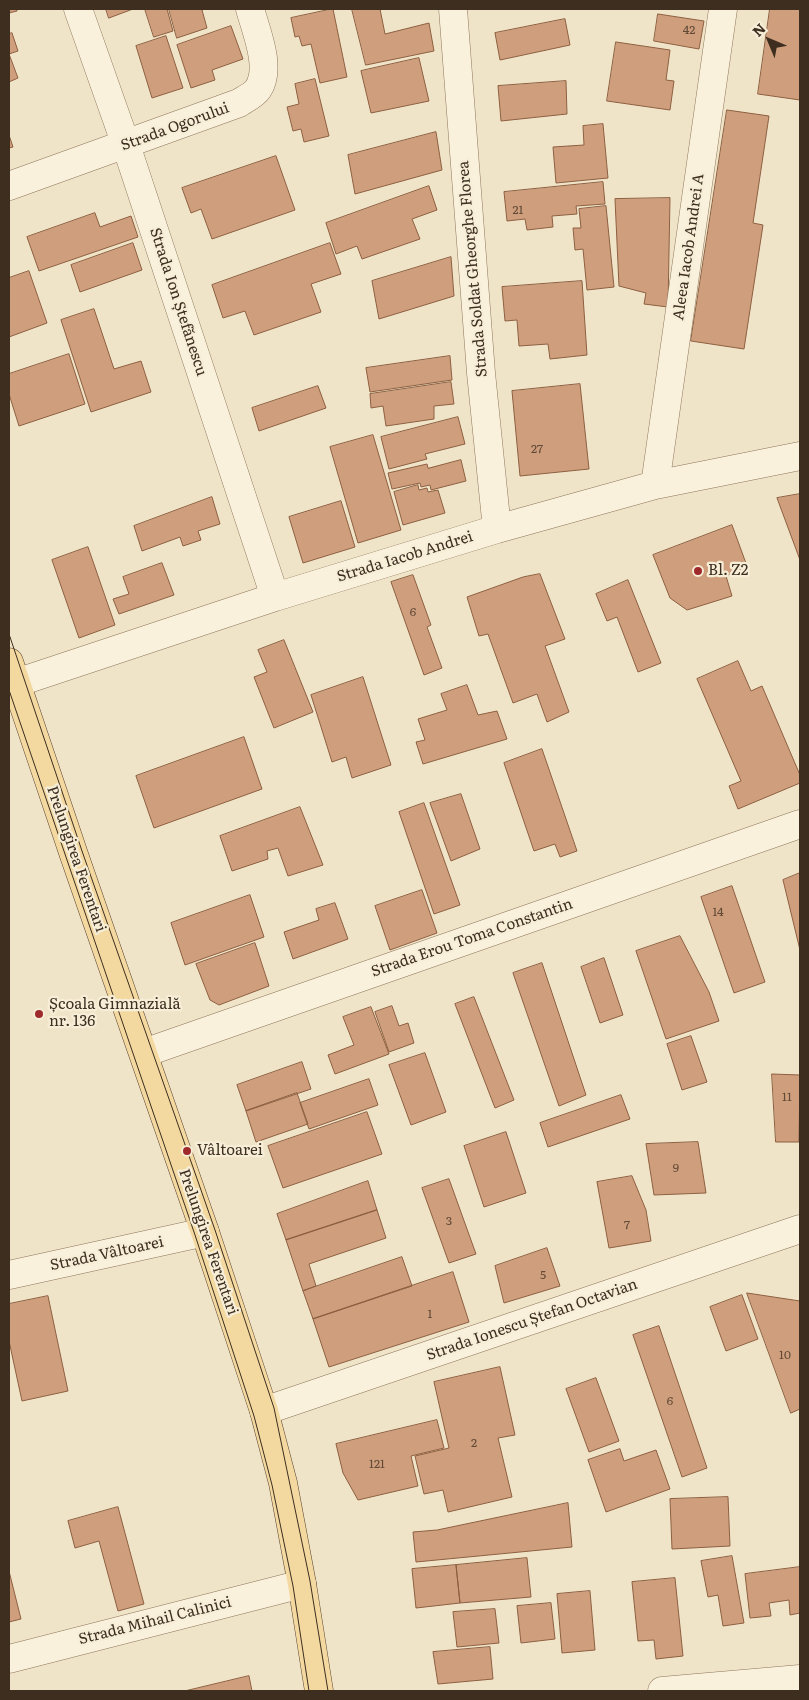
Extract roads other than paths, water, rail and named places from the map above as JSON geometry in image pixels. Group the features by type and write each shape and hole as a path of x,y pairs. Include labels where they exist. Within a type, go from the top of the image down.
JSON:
{"main road":[{"name":"Prelungirea Ferentari","path":"12,672 144,1053 264,1411 283,1483 319,1691"}],"street":[{"name":"Strada Ion Ștefănescu","path":"78,9 126,145 275,597"},
{"name":"Strada Ogorului","path":"9,186 239,103 257,91 264,78 264,59 250,9"},
{"name":"Strada Soldat Gheorghe Florea","path":"453,9 481,373 497,529"},
{"name":"Aleea Iacob Andrei A","path":"655,485 723,9"},
{"name":"Strada Iacob Andrei","path":"12,672 275,597 497,529 655,485 800,456"},
{"name":"Strada Erou Toma Constantin","path":"144,1053 800,824"},
{"name":"Strada Ionescu Ștefan Octavian","path":"264,1411 800,1229"},
{"name":"Strada Vâltoarei","path":"9,1275 205,1232"},
{"name":"Strada Mihail Calinici","path":"9,1659 302,1584"},
{"path":"662,1691 800,1679"}],"tram line":[{"path":"9,634 82,851 215,1230 274,1408 310,1581 328,1691"},
{"path":"9,690 195,1235 254,1416 272,1485 293,1586 309,1691"}],"place":[{"name":"Bl. Z2","path":"698,571"},
{"name":"Școala Gimnazială nr. 136","path":"39,1014"},
{"name":"Vâltoarei","path":"187,1151"}]}
